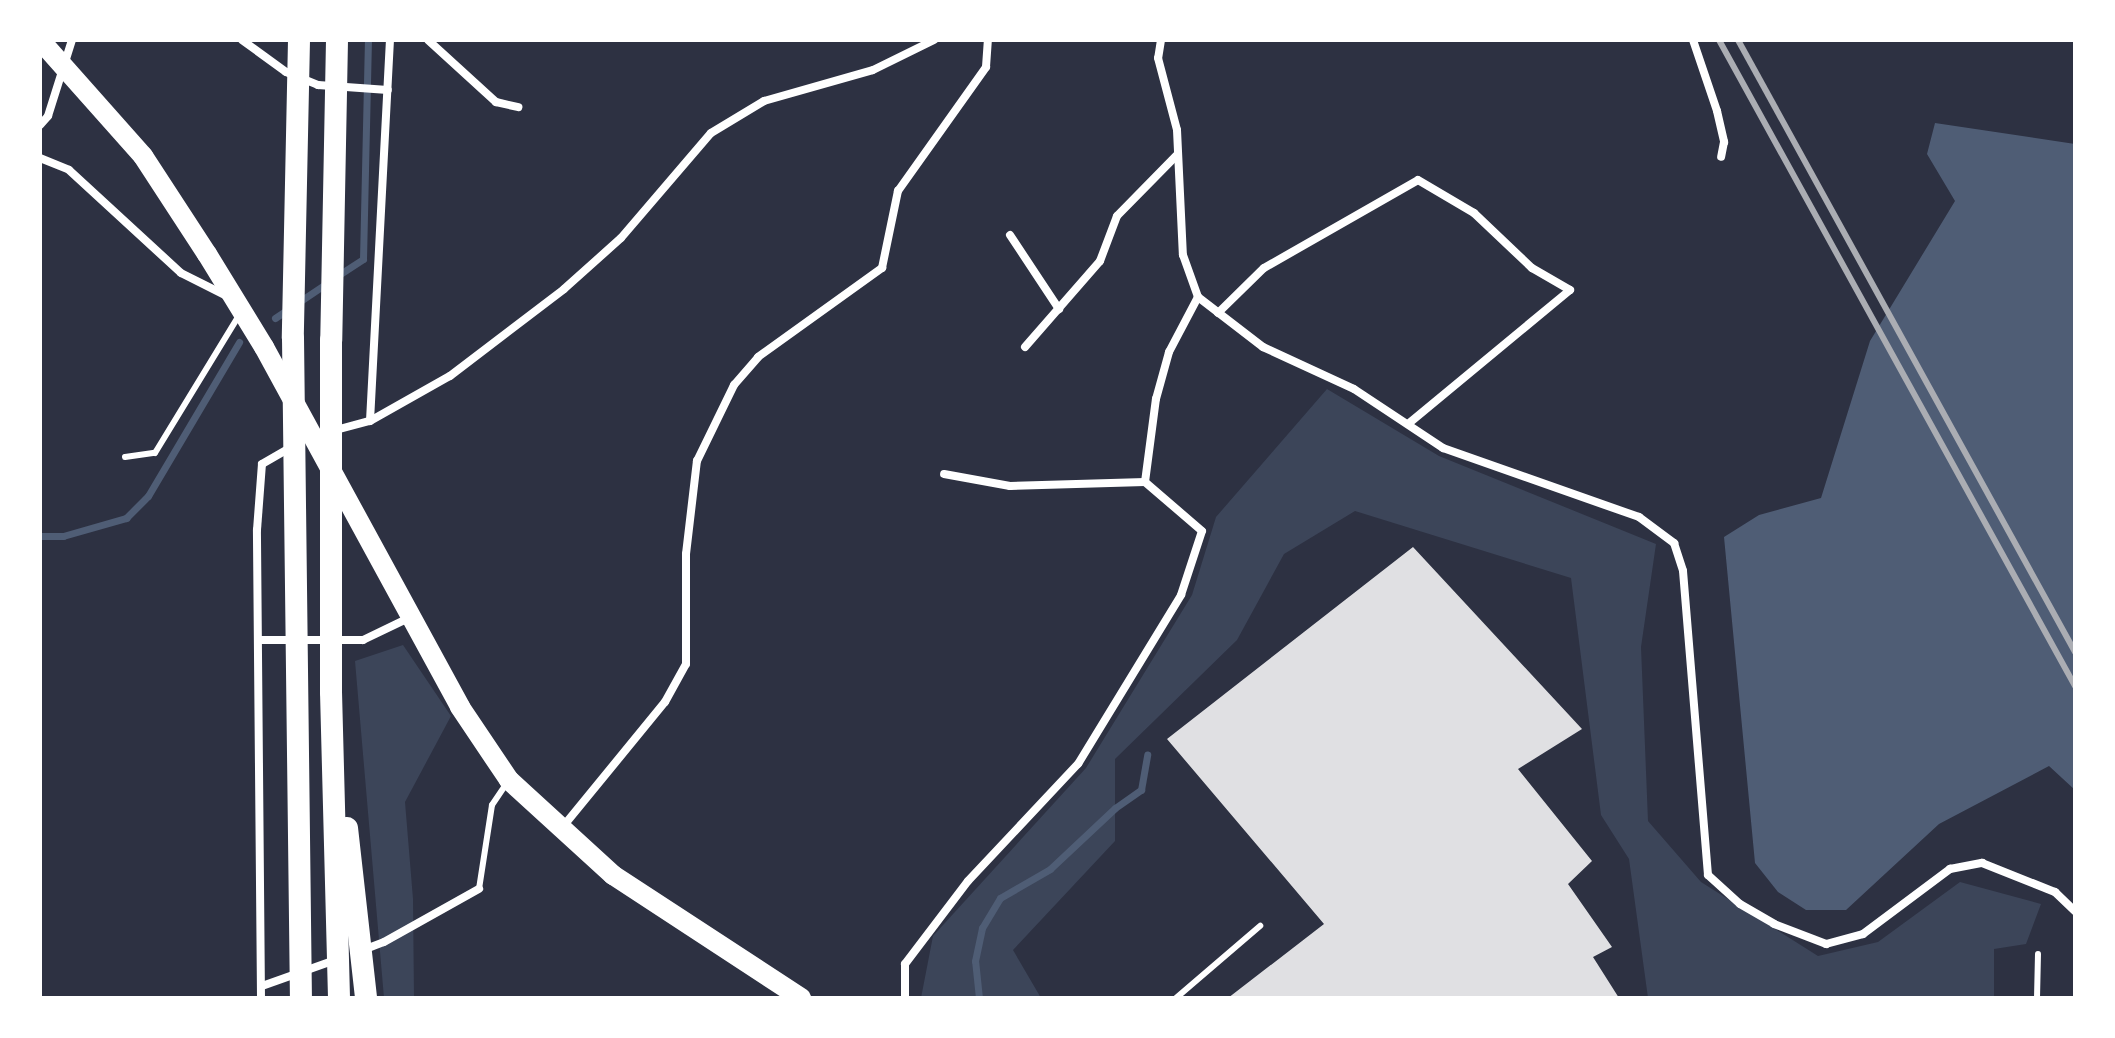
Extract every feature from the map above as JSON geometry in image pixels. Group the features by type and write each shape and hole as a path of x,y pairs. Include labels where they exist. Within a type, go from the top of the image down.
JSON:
{"highway":[{"path":"40,40 143,156 238,305 460,707 509,780 613,875 801,998"},
{"path":"299,40 293,338 301,998"},
{"path":"337,40 331,340 331,692 339,998"},
{"path":"40,49 64,65"},
{"path":"331,692 366,998"}],"street":[{"path":"40,125 48,116 72,40"},
{"path":"242,40 286,72 318,85 384,90"},
{"path":"370,421 384,90 390,40"},
{"path":"428,40 496,102 518,107"},
{"path":"261,998 257,530 262,464 312,436 370,421 450,376 564,289 621,238 711,133 764,101 873,70 934,40"},
{"path":"561,830 665,702 686,664 686,554 697,461 734,385 758,357 882,268 898,191 986,67 988,40"},
{"path":"1161,40 1158,58 1177,130 1183,255 1198,297 1263,347 1354,389 1443,448 1639,517 1674,543 1683,571 1708,875 1740,904 1774,924 1826,944 1863,934 1950,869 1982,863 2055,892 2075,911"},
{"path":"1693,40 1717,111 1724,142 1721,157"},
{"path":"1025,347 1100,261 1117,216 1177,155"},
{"path":"40,158 69,170 181,273 238,305"},
{"path":"1218,313 1264,268 1418,180 1474,213 1532,268 1570,290 1408,424"},
{"path":"1010,235 1059,309"},
{"path":"1145,482 1162,375 1169,352 1198,297"},
{"path":"905,998 905,964 968,881 1078,764 1181,595 1202,531 1145,482 1010,486 944,474"},
{"path":"258,640 363,640 411,617"},
{"path":"262,986 384,942 479,889"}],"lane":[{"path":"125,457 155,453 238,305"},
{"path":"479,889 492,805 509,780"},
{"path":"1176,998 1260,926"},
{"path":"2037,998 2038,954"}],"shaded area":[{"path":"1935,123 2075,144 2075,790 2049,766 1939,824 1846,910 1806,910 1778,892 1755,863 1724,537 1759,515 1821,498 1870,341 1955,201 1927,154"},
{"path":"1327,389 1439,456 1656,544 1641,647 1648,821 1701,882 1818,956 1878,942 1960,882 2041,904 2026,944 1994,949 1994,998 1648,998 1629,859 1601,815 1571,578 1355,511 1284,554 1237,640 1115,759 1115,841 1013,950 1041,998 921,998 933,936 1086,768 1192,595 1216,517"},
{"path":"403,645 451,716 405,802 413,899 414,998 384,998 355,661"}],"building":[{"path":"1413,547 1582,729 1518,769 1592,861 1568,884 1612,947 1593,957 1619,998 1228,998 1324,924 1167,739"}],"waterway":[{"path":"337,276 363,259 368,40"},
{"path":"275,318 327,283"},
{"path":"40,536 63,536 126,518 148,496 239,342"},
{"path":"979,998 975,961 982,928 1000,898 1050,869 1115,808 1141,790 1147,755"}],"railway":[{"path":"1719,40 2075,686"},
{"path":"1738,40 2075,652"}]}
